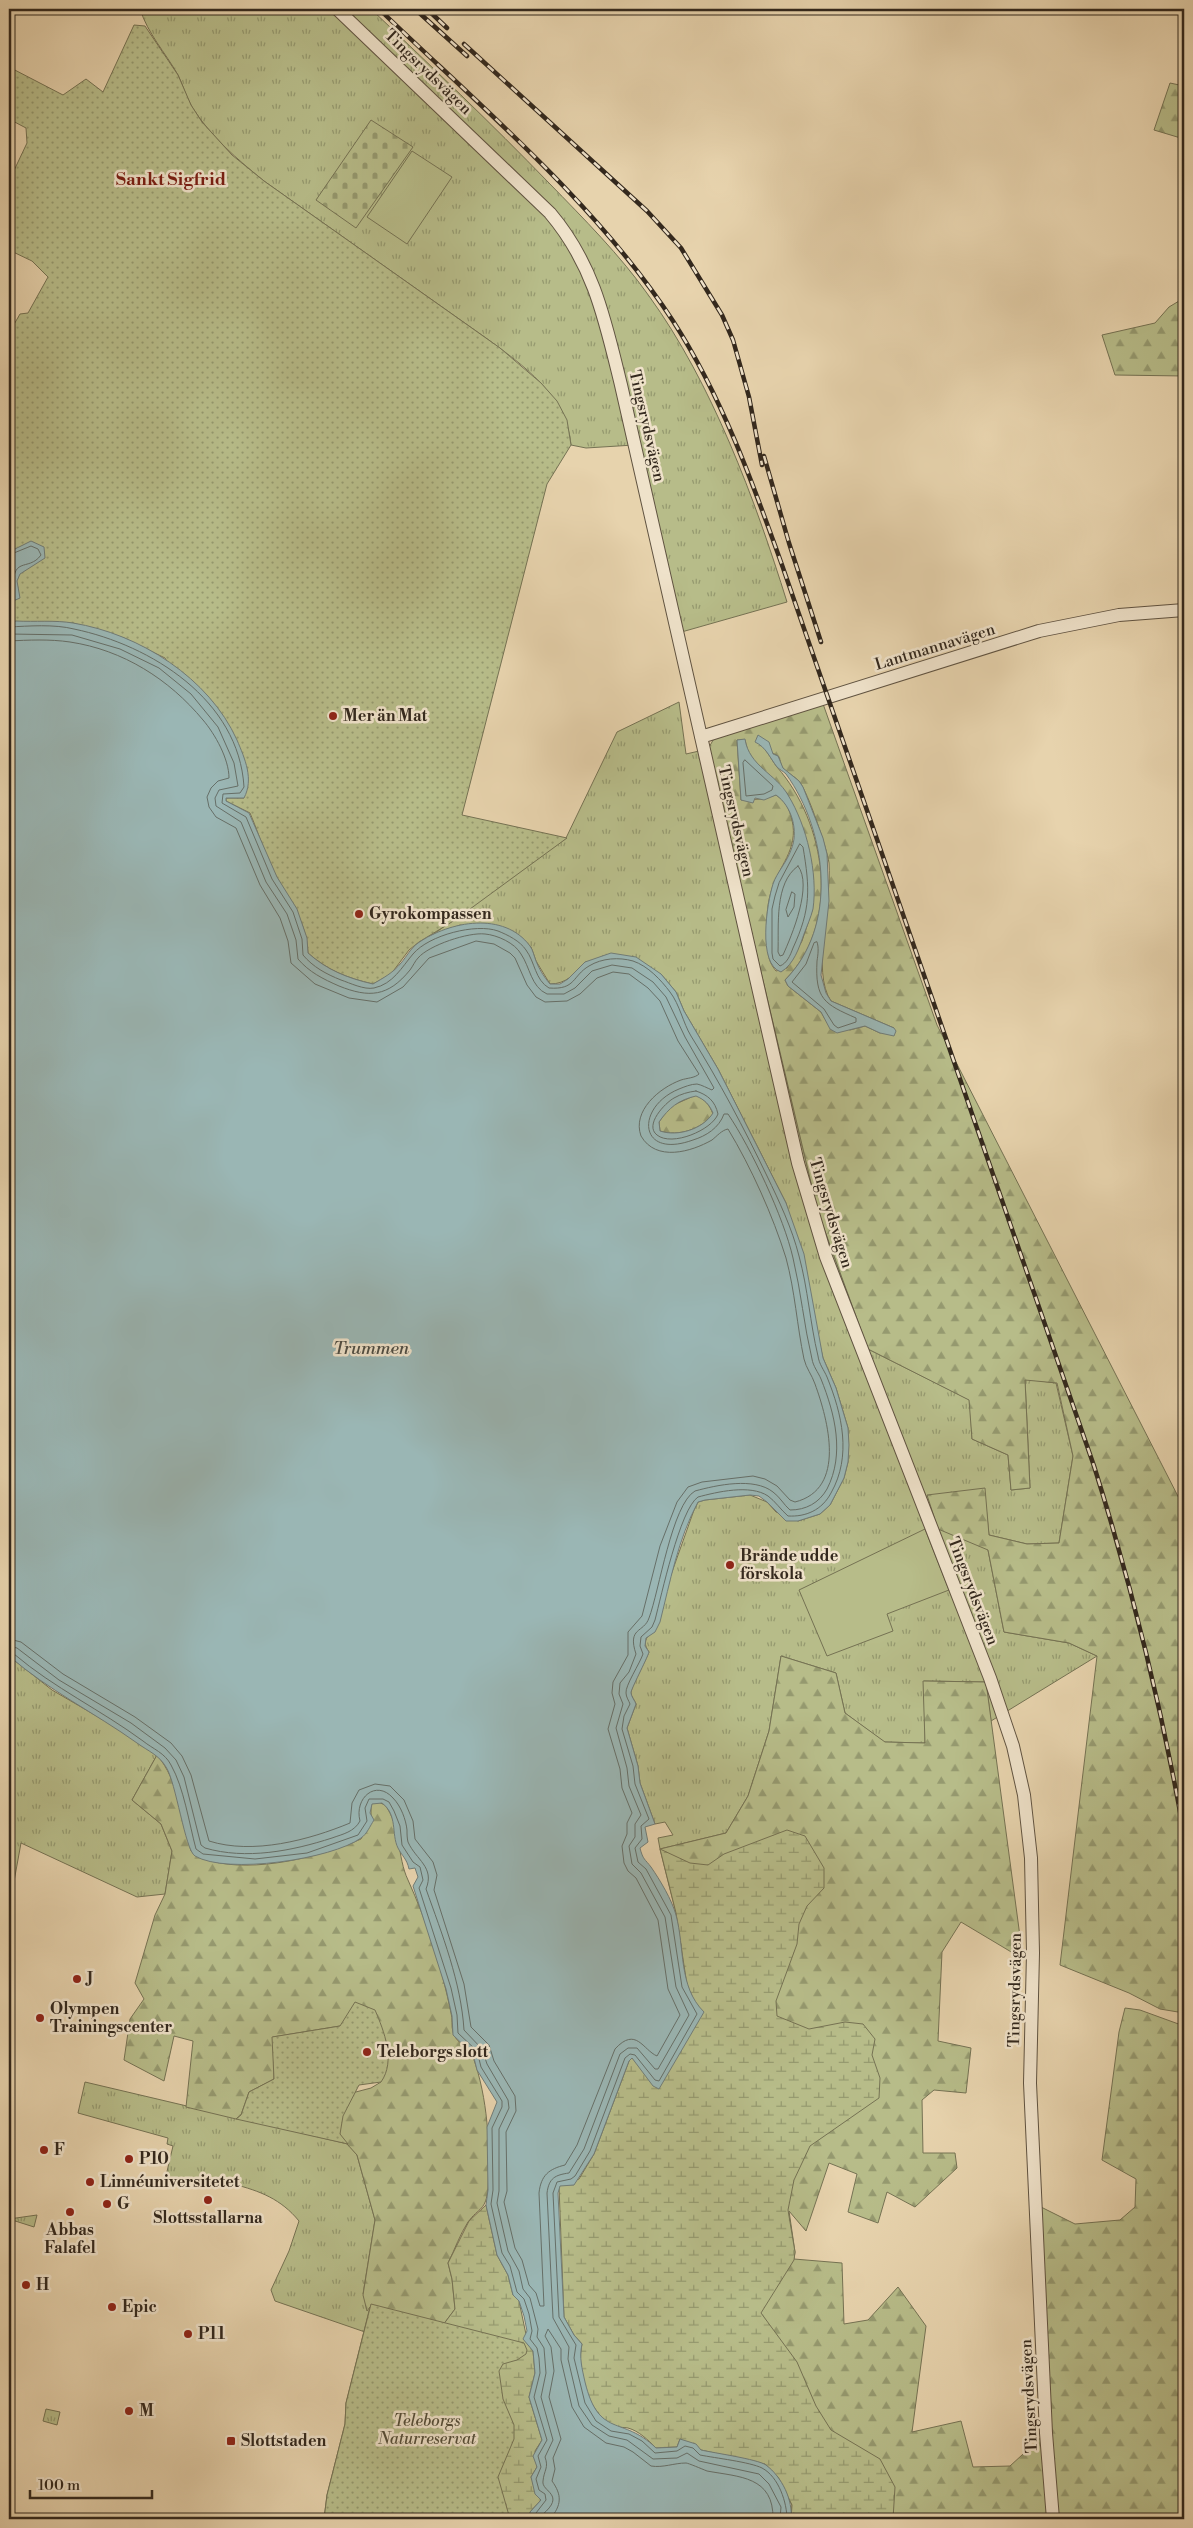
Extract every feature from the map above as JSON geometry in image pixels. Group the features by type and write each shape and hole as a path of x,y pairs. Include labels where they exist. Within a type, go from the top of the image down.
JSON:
{"street":[{"name":"Tingsrydsvägen","path":"338,9 550,213 569,237 584,264 602,309 615,359 791,1138 826,1257 1006,1721 1024,1795 1032,1894 1030,2083 1046,2433 1053,2519"},
{"name":"Lantmannavägen","path":"701,737 1039,631 1119,614 1184,610"}],"green space":[{"path":"140,9 371,9 483,117 575,210 614,252 649,296 693,366 730,443 761,523 787,602 678,633 634,445 586,448 571,445 568,427 561,411 541,383 528,371 486,338 264,181 244,164 216,138 199,118 188,99 178,75 152,35"},
{"path":"134,25 145,26 178,75 191,105 202,122 232,155 264,181 500,348 541,383 557,401 567,420 571,445 547,484 462,815 567,838 455,920 419,942 409,950 391,974 373,984 338,973 308,953 301,922 273,870 250,813 226,801 226,798 244,798 165,658 124,638 73,623 9,623 9,333 20,314 28,313 48,277 32,261 9,250 9,181 27,143 26,128 9,119 9,67 63,95 86,79 103,92"},
{"path":"1170,83 1184,86 1184,139 1154,130"},
{"path":"371,120 413,147 356,228 316,200"},
{"path":"412,151 452,177 407,244 367,217"},
{"path":"1184,298 1184,376 1115,375 1102,335 1155,323 1169,307"},
{"path":"822,701 937,1025 1184,1508 1184,2013 1160,2009 1129,1993 1060,1965 1097,1656 1069,1643 1004,1632 988,1550 938,1529 927,1495 985,1488 989,1535 1027,1544 1059,1543 1073,1456 1057,1383 1025,1380 1030,1488 1011,1490 1008,1455 972,1439 969,1400 868,1349 818,1212 708,749 716,735","holes":["737,740 745,740 749,756 787,793 808,846 813,877 812,911 802,941 787,968 776,971 769,959 768,952 767,921 769,898 793,840 792,820 787,806 776,795 761,799 741,800","759,743 778,756 782,767 799,781 803,787 825,846 829,863 829,879 822,955 825,988 831,1001 894,1028 880,1033 865,1026 850,1030 825,1019 821,1012 788,986 785,980 803,957 815,931 820,902 821,873 816,844 807,816 794,790"]},
{"path":"679,702 686,754 708,749 818,1212 868,1349 970,1400 972,1439 1008,1455 1011,1490 1030,1488 1025,1379 1056,1383 1073,1456 1059,1543 1027,1544 989,1535 984,1488 988,1550 1004,1632 1069,1643 1097,1656 991,1721 986,1682 924,1681 925,1743 884,1742 845,1713 836,1673 781,1656 769,1731 748,1796 726,1833 660,1849 658,1838 673,1835 665,1822 655,1824 640,1783 638,1766 627,1728 636,1704 631,1690 649,1652 646,1647 646,1640 650,1634 694,1510 698,1502 705,1500 750,1495 767,1502 776,1512 798,1521 820,1514 830,1505 844,1478 848,1462 848,1428 836,1388 823,1358 786,1203 718,1069 684,1011 676,992 661,974 585,962 574,974 565,980 556,984 550,984 536,961 531,947 514,933 460,925 431,936 566,838 617,732"},
{"path":"696,1095 706,1103 713,1114 703,1124 682,1132 667,1133 660,1131 659,1122 669,1107"},
{"path":"925,1529 949,1590 887,1614 893,1631 827,1656 799,1590"},
{"path":"9,1656 52,1690 124,1732 157,1755 132,1800 161,1824 172,1851 165,1894 137,1897 21,1843 9,1909"},
{"path":"781,1656 836,1673 845,1713 885,1742 925,1743 923,1681 986,1682 1023,1959 961,1922 942,1952 938,2041 971,2048 966,2093 934,2090 922,2100 923,2153 955,2153 957,2168 915,2207 887,2192 878,2223 848,2212 857,2174 829,2163 806,2231 789,2211 795,2252 794,2259 842,2263 844,2324 868,2320 898,2287 926,2326 912,2432 961,2421 973,2467 1010,2466 1046,2433 1037,2205 1075,2224 1120,2220 1135,2207 1136,2179 1102,2160 1119,2032 1125,2008 1140,2010 1184,2026 1184,2519 791,2519 792,2505 594,2154 629,2061 676,1913 660,1849 726,1833 748,1796 769,1731"},
{"path":"157,1755 175,1788 191,1851 211,1861 228,1864 267,1864 327,1852 361,1839 371,1816 371,1804 378,1802 385,1805 394,1822 402,1862 433,1945 452,2015 454,2036 469,2050 473,2057 482,2089 489,2155 488,2188 484,2205 468,2222 448,2263 452,2279 455,2309 437,2333 324,2519 327,2495 345,2424 346,2403 370,2307 367,2311 363,2295 375,2220 357,2155 347,2144 330,2132 352,2093 371,2088 381,2082 340,2026 273,2037 274,2079 249,2092 241,2115 236,2119 186,2107 193,2041 174,2036 164,2081 124,2060 130,2019 144,1999 135,1983 155,1915 165,1894 172,1851 161,1824 132,1800"},
{"path":"787,1830 805,1836 824,1868 824,1888 807,1906 799,1924 797,1944 776,2001 777,2016 809,2029 845,2022 863,2024 875,2039 872,2055 880,2078 879,2098 810,2146 794,2180 788,2210 795,2252 794,2260 761,2313 797,2362 816,2406 831,2430 880,2459 895,2487 893,2519 791,2519 792,2505 778,2477 765,2464 701,2450 680,2439 677,2447 656,2448 636,2431 613,2425 597,2411 586,2390 581,2366 582,2344 574,2335 564,2317 559,2186 579,2179 594,2154 629,2061 632,2058 635,2061 695,2003 687,1985 676,1913 660,1849 690,1863 708,1865 724,1854"},
{"path":"355,2002 375,2010 385,2036 388,2065 381,2082 359,2085 343,2116 340,2134 348,2144 236,2119 241,2115 249,2092 274,2079 272,2037 340,2026"},
{"path":"85,2082 348,2144 357,2155 375,2220 363,2294 377,2308 365,2332 275,2301 271,2290 289,2251 299,2221 292,2213 277,2201 261,2193 219,2180 182,2182 165,2180 173,2146 167,2144 168,2138 78,2113"},
{"path":"486,2205 497,2255 508,2275 513,2295 519,2301 528,2344 533,2351 535,2373 529,2397 542,2440 535,2451 537,2467 531,2477 541,2500 530,2512 531,2519 423,2519 437,2333 455,2309 452,2279 448,2263 469,2221"},
{"path":"37,2215 34,2227 9,2219"},
{"name":"Teleborgs Naturreservat","path":"371,2304 524,2343 527,2350 526,2354 517,2360 503,2364 499,2371 503,2399 514,2425 514,2439 498,2477 510,2519 324,2519 327,2495 345,2424 346,2403"},
{"path":"46,2409 60,2412 57,2425 43,2421"}],"water":[{"path":"31,541 44,547 45,558 20,574 17,581 20,598 11,602 9,601 9,552"},
{"name":"Trummen","path":"16,621 66,622 123,637 170,662 209,697 225,718 237,740 247,769 248,784 244,798 226,798 226,801 249,813 277,877 297,909 307,938 308,953 330,969 373,984 395,970 418,943 431,935 445,929 476,923 492,924 506,928 519,935 531,948 539,967 550,984 560,984 568,979 585,962 611,953 636,957 661,974 676,992 684,1011 718,1069 786,1203 804,1254 823,1358 836,1388 848,1428 848,1462 844,1478 830,1505 820,1514 798,1521 786,1521 759,1496 750,1495 705,1500 698,1502 685,1531 675,1561 660,1622 655,1632 646,1638 645,1646 649,1652 631,1691 636,1704 627,1728 638,1766 640,1783 655,1824 645,1827 648,1842 640,1848 643,1857 662,1884 674,1909 679,1928 686,1979 696,2002 704,2012 659,2089 653,2086 632,2058 629,2061 594,2154 574,2185 560,2186 558,2193 564,2317 574,2335 582,2344 581,2358 585,2382 597,2412 613,2424 644,2438 656,2448 677,2447 680,2439 696,2444 701,2450 745,2458 766,2465 777,2476 785,2489 790,2504 791,2519 531,2519 530,2512 541,2500 535,2494 531,2477 537,2467 533,2456 542,2440 529,2397 535,2373 533,2351 523,2339 527,2331 524,2316 519,2301 513,2295 508,2275 497,2255 486,2205 488,2190 487,2127 497,2102 477,2070 473,2054 453,2035 452,2016 446,1989 413,1886 418,1877 415,1868 409,1869 406,1860 398,1848 392,1819 387,1808 382,1803 372,1804 370,1813 374,1820 361,1838 347,1846 304,1858 279,1862 230,1864 210,1862 195,1856 188,1842 170,1775 160,1759 56,1691 9,1656 9,623","holes":["696,1096 710,1107 713,1113 709,1119 697,1127 682,1132 667,1133 660,1131 659,1122 670,1109 684,1100"]},
{"path":"758,735 769,742 773,754 778,756 783,768 799,781 803,787 823,838 827,854 829,901 821,975 826,993 831,1001 894,1028 896,1031 894,1036 880,1033 865,1026 837,1033 830,1029 821,1012 788,986 785,980 802,958 813,934 820,907 821,879 818,851 811,823 800,797 786,774 777,767 768,753 755,742"},
{"path":"745,739 757,763 777,781 795,807 806,835 812,865 814,880 813,909 796,955 786,969 781,972 774,967 766,946 768,905 773,884 793,843 793,820 782,800 776,795 764,800 755,798 753,803 741,800 737,740"}],"railway":[{"path":"379,9 497,120 573,196 609,236 673,321 691,350 735,440 782,565 1094,1466 1121,1557 1145,1649 1166,1741 1184,1834"},
{"path":"415,9 467,56"},
{"path":"427,9 447,28"},
{"path":"464,44 647,211 681,248 722,315 733,340 749,397 762,465"},
{"path":"764,456 789,543 821,642"}],"place":[{"name":"Mer än Mat","path":"333,716"},
{"name":"Gyrokompassen","path":"359,914"},
{"name":"Brände udde förskola","path":"730,1565"},
{"name":"J","path":"77,1979"},
{"name":"Olympen Trainingscenter","path":"40,2018"},
{"name":"Teleborgs slott","path":"367,2052"},
{"name":"F","path":"44,2150"},
{"name":"P10","path":"129,2159"},
{"name":"Linnéuniversitetet","path":"90,2182"},
{"name":"Slottsstallarna","path":"208,2200"},
{"name":"G","path":"107,2204"},
{"name":"Abbas Falafel","path":"70,2212"},
{"name":"H","path":"26,2285"},
{"name":"Epic","path":"112,2307"},
{"name":"P11","path":"188,2334"},
{"name":"M","path":"129,2411"},
{"name":"Slottstaden","path":"231,2441"}],"district":[{"name":"Sankt Sigfrid","path":"171,179"}]}
